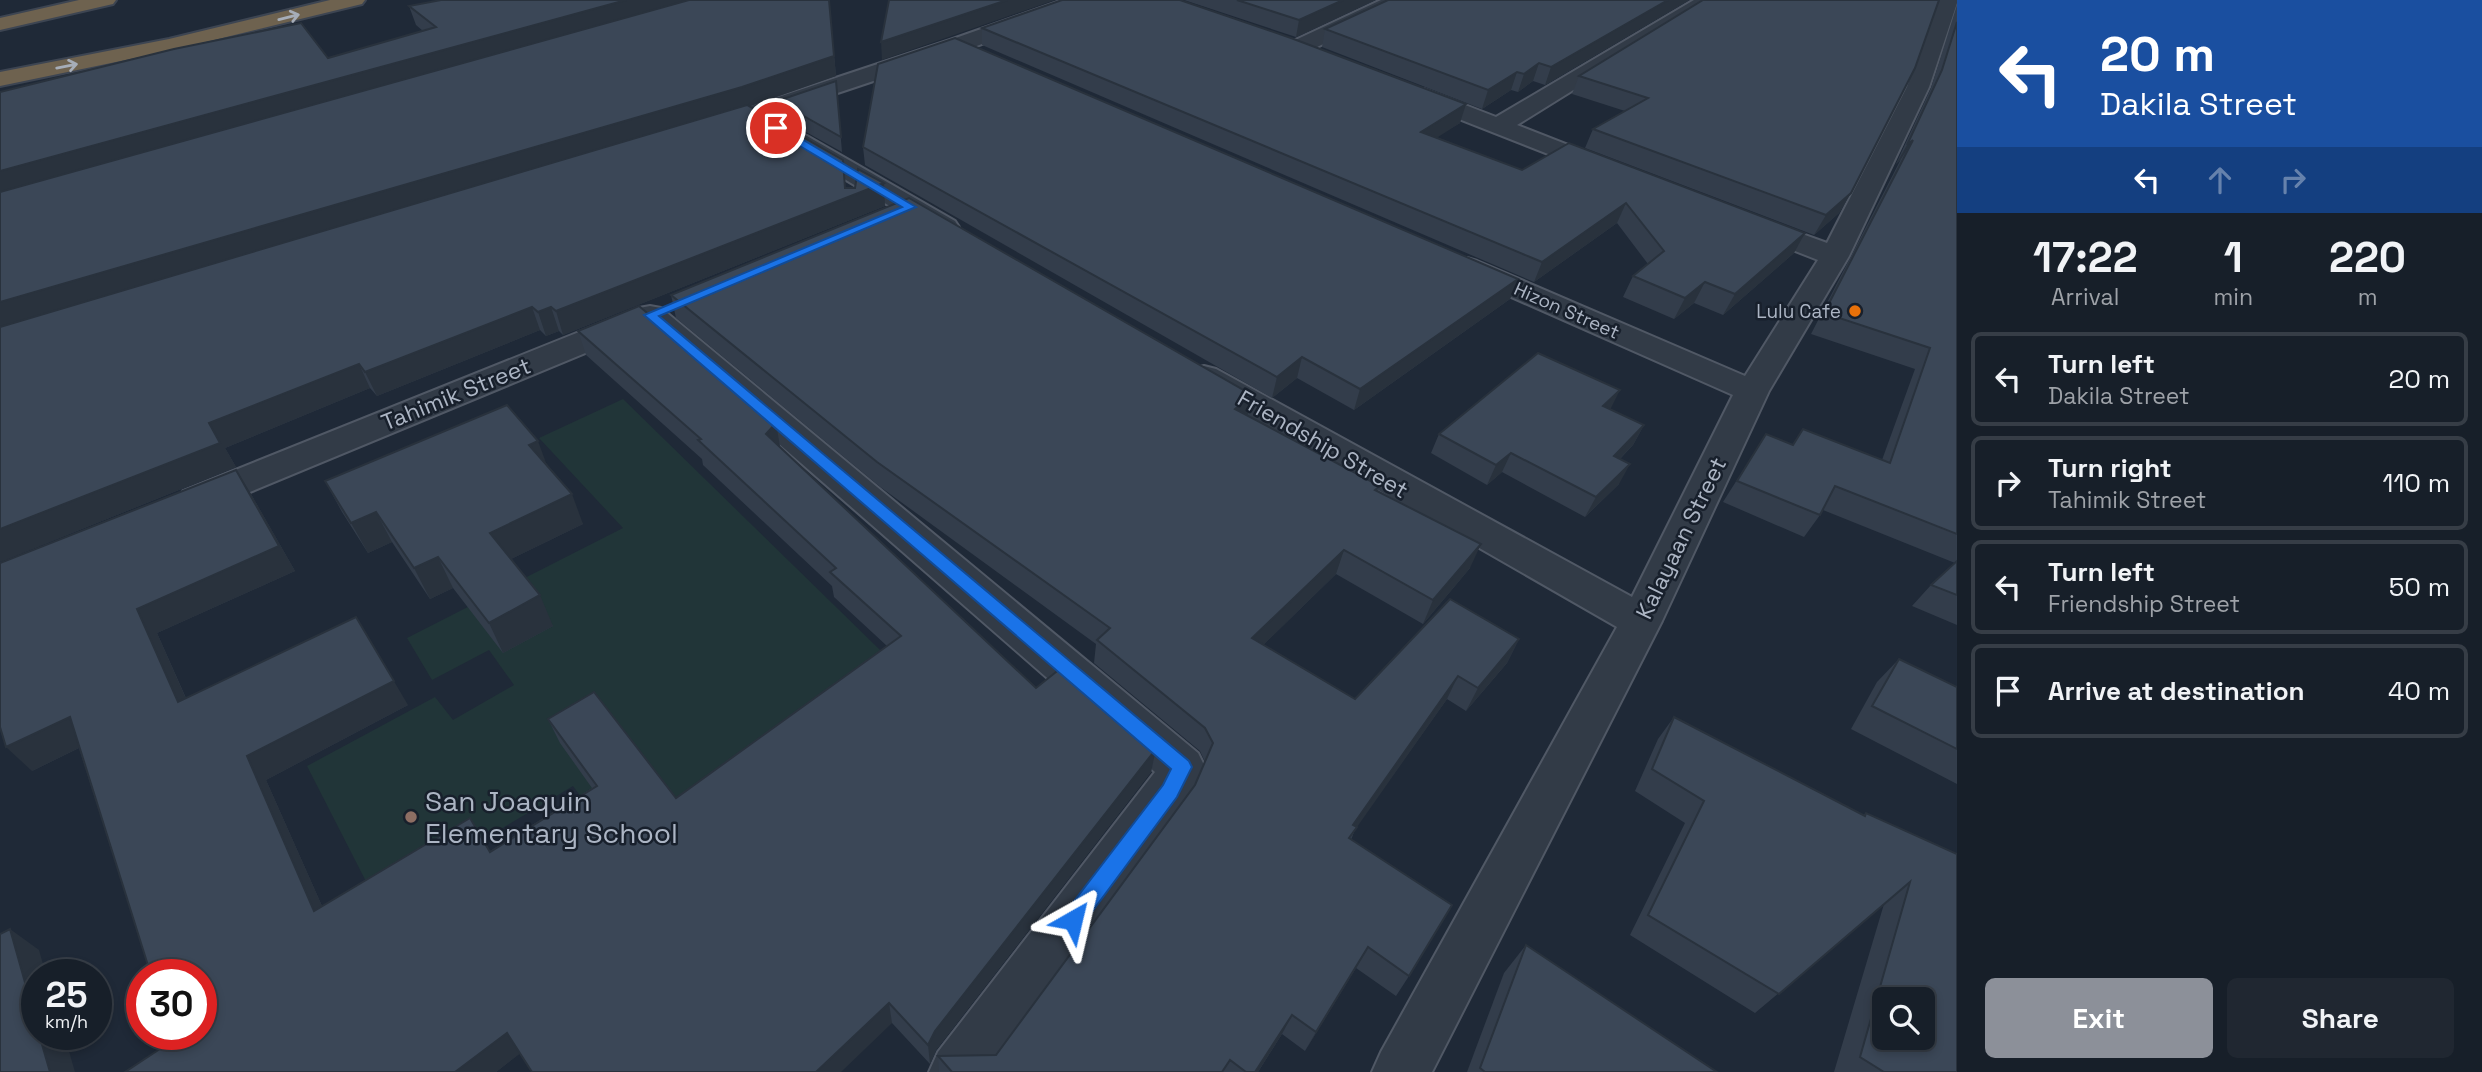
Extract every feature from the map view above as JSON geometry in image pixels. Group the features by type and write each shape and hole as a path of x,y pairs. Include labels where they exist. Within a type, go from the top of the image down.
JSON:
{"highway":[{"path":"0,9 40,0"},
{"path":"0,24 106,0"},
{"path":"0,79 180,43 355,0"}],"street":[{"path":"688,135 754,115 1082,0"},
{"path":"1297,48 1397,0"},
{"path":"1498,126 1708,0"},
{"name":"Kalayaan Street","path":"1401,1072 1641,621 1752,391 1835,256 1918,87 1948,0"},
{"path":"1271,39 1322,58"},
{"path":"958,45 996,62"},
{"path":"1398,87 1628,176"},
{"path":"754,115 971,242"},
{"path":"873,223 911,207"},
{"path":"1731,216 1835,256"},
{"name":"Hizon Street","path":"1445,257 1752,391"},
{"name":"Tahimik Street","path":"166,513 687,299"},
{"path":"650,315 1182,767 1170,791 958,1072"},
{"name":"Friendship Street","path":"1174,359 1342,456 1641,621"}],"green space":[{"path":"623,399 921,690 649,890 573,786 377,903 307,766 435,697 453,720 514,685 489,650 432,680 407,638 623,528 539,438"}],"building":[{"path":"441,0 626,0 0,171 0,92 174,49 301,23 328,58 436,27 409,6"},
{"path":"689,0 829,0 834,56 742,87 0,302 0,192"},
{"path":"889,0 1007,0 881,42"},
{"path":"1062,0 1180,0 1291,38 1466,104 1421,132 1522,170 1569,143 1805,233 1735,294 1705,282 1685,298 1633,276 1664,251 1626,203 1542,262 982,28"},
{"path":"1237,0 1343,0 1299,20"},
{"path":"1388,0 1668,0 1551,67 1539,63 1524,74 1517,72 1488,90 1325,29"},
{"path":"1703,0 1939,0 1915,68 1851,193 1826,215 1593,129 1648,98 1579,76"},
{"path":"1957,22 1957,534 1835,486 1820,515 1737,481 1766,434 1793,445 1803,429 1890,463 1930,348 1824,313 1913,140 1907,145 1942,70"},
{"path":"955,38 1518,279 1360,389 1302,357 1277,377 863,147 878,64"},
{"path":"836,81 841,137 777,101"},
{"path":"747,105 843,160 845,188 855,188 858,169 884,183 556,311 551,307 538,312 532,307 365,372 359,364 209,423 220,443 0,529 0,327"},
{"path":"909,198 1252,395 1235,409 1380,486 1375,490 1481,544 1433,600 1344,550 1252,638 1355,699 1450,599 1519,639 1478,688 1458,676 1353,825 1357,827 1349,838 1452,905 1409,976 1368,947 1316,1032 1292,1015 1255,1072 1246,1072 1230,1060 1222,1072 952,1072 938,1056 996,1055 1195,785 1213,743 1205,728 1097,640 1110,628 877,462 671,295"},
{"path":"639,306 776,423 766,434 1036,688 1061,668 1156,749 935,1031 928,1045 889,1003 816,1072 532,1072 507,1033 455,1072 125,1072 158,1050 217,1050 217,959 146,959 70,717 6,747 0,727 0,563 236,470 279,546 137,609 178,702 356,617 394,681 247,756 314,911 470,818 490,852 597,786 548,719 594,692 676,798 901,636 830,572 836,568 698,440 701,439 578,331"},
{"path":"1538,353 1620,390 1603,406 1644,425 1614,456 1630,464 1596,497 1511,453 1496,465 1439,434"},
{"path":"507,405 538,441 529,445 572,494 490,533 540,595 489,623 438,557 414,568 376,512 351,523 325,481"},
{"path":"1957,561 1957,595 1931,585"},
{"path":"1899,659 1957,687 1957,749 1872,706"},
{"path":"1674,717 1865,816 1866,813 1957,854 1957,1072 1884,1072 1860,1057 1872,1015 1872,1050 1935,1050 1935,987 1880,987 1910,882 1779,994 1648,915 1704,801 1652,769"},
{"path":"10,929 21,968 21,1050 44,1050 50,1072 0,1072 0,934"},
{"path":"1526,945 1717,1072 1485,1072 1480,1068"}],"place":[{"name":"Lulu Cafe","path":"1855,311"},
{"name":"San Joaquin Elementary School","path":"411,817"}],"route":[{"path":"776,128 911,207 650,315 1182,767 1170,791 1073,920"}]}
